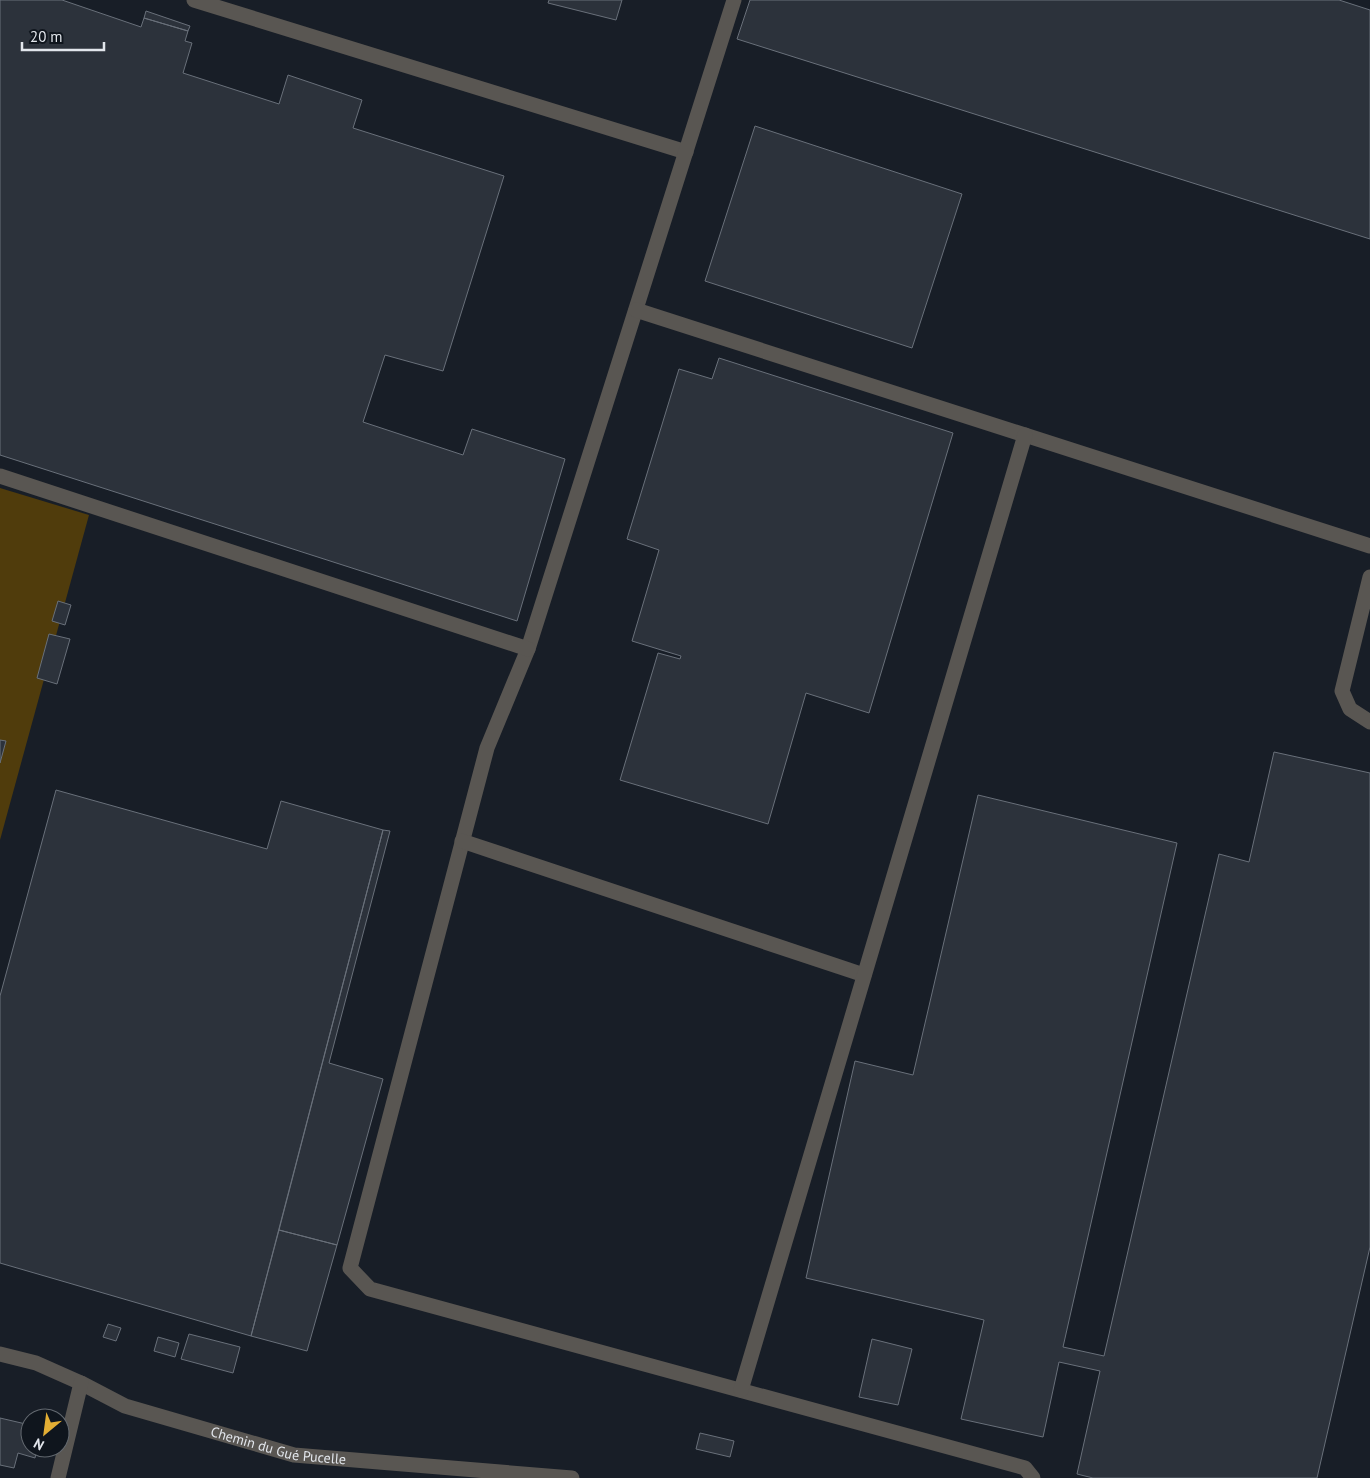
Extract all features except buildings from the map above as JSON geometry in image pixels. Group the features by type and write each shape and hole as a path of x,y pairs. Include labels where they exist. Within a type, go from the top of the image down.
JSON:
{"street":[{"path":"194,0 686,152"},
{"path":"734,0 528,649 487,748 350,1268 370,1289 1025,1468 1033,1478"},
{"path":"636,310 1370,546"},
{"path":"741,1390 1025,435"},
{"path":"0,476 528,649"},
{"path":"1370,577 1342,691 1350,709 1370,722"},
{"path":"462,842 864,976"},
{"name":"Chemin du Gué Pucelle","path":"0,1354 36,1363 125,1406 294,1454 572,1478"},
{"path":"58,1478 82,1384"}],"shaded area":[{"path":"0,488 89,515 0,840"}]}
